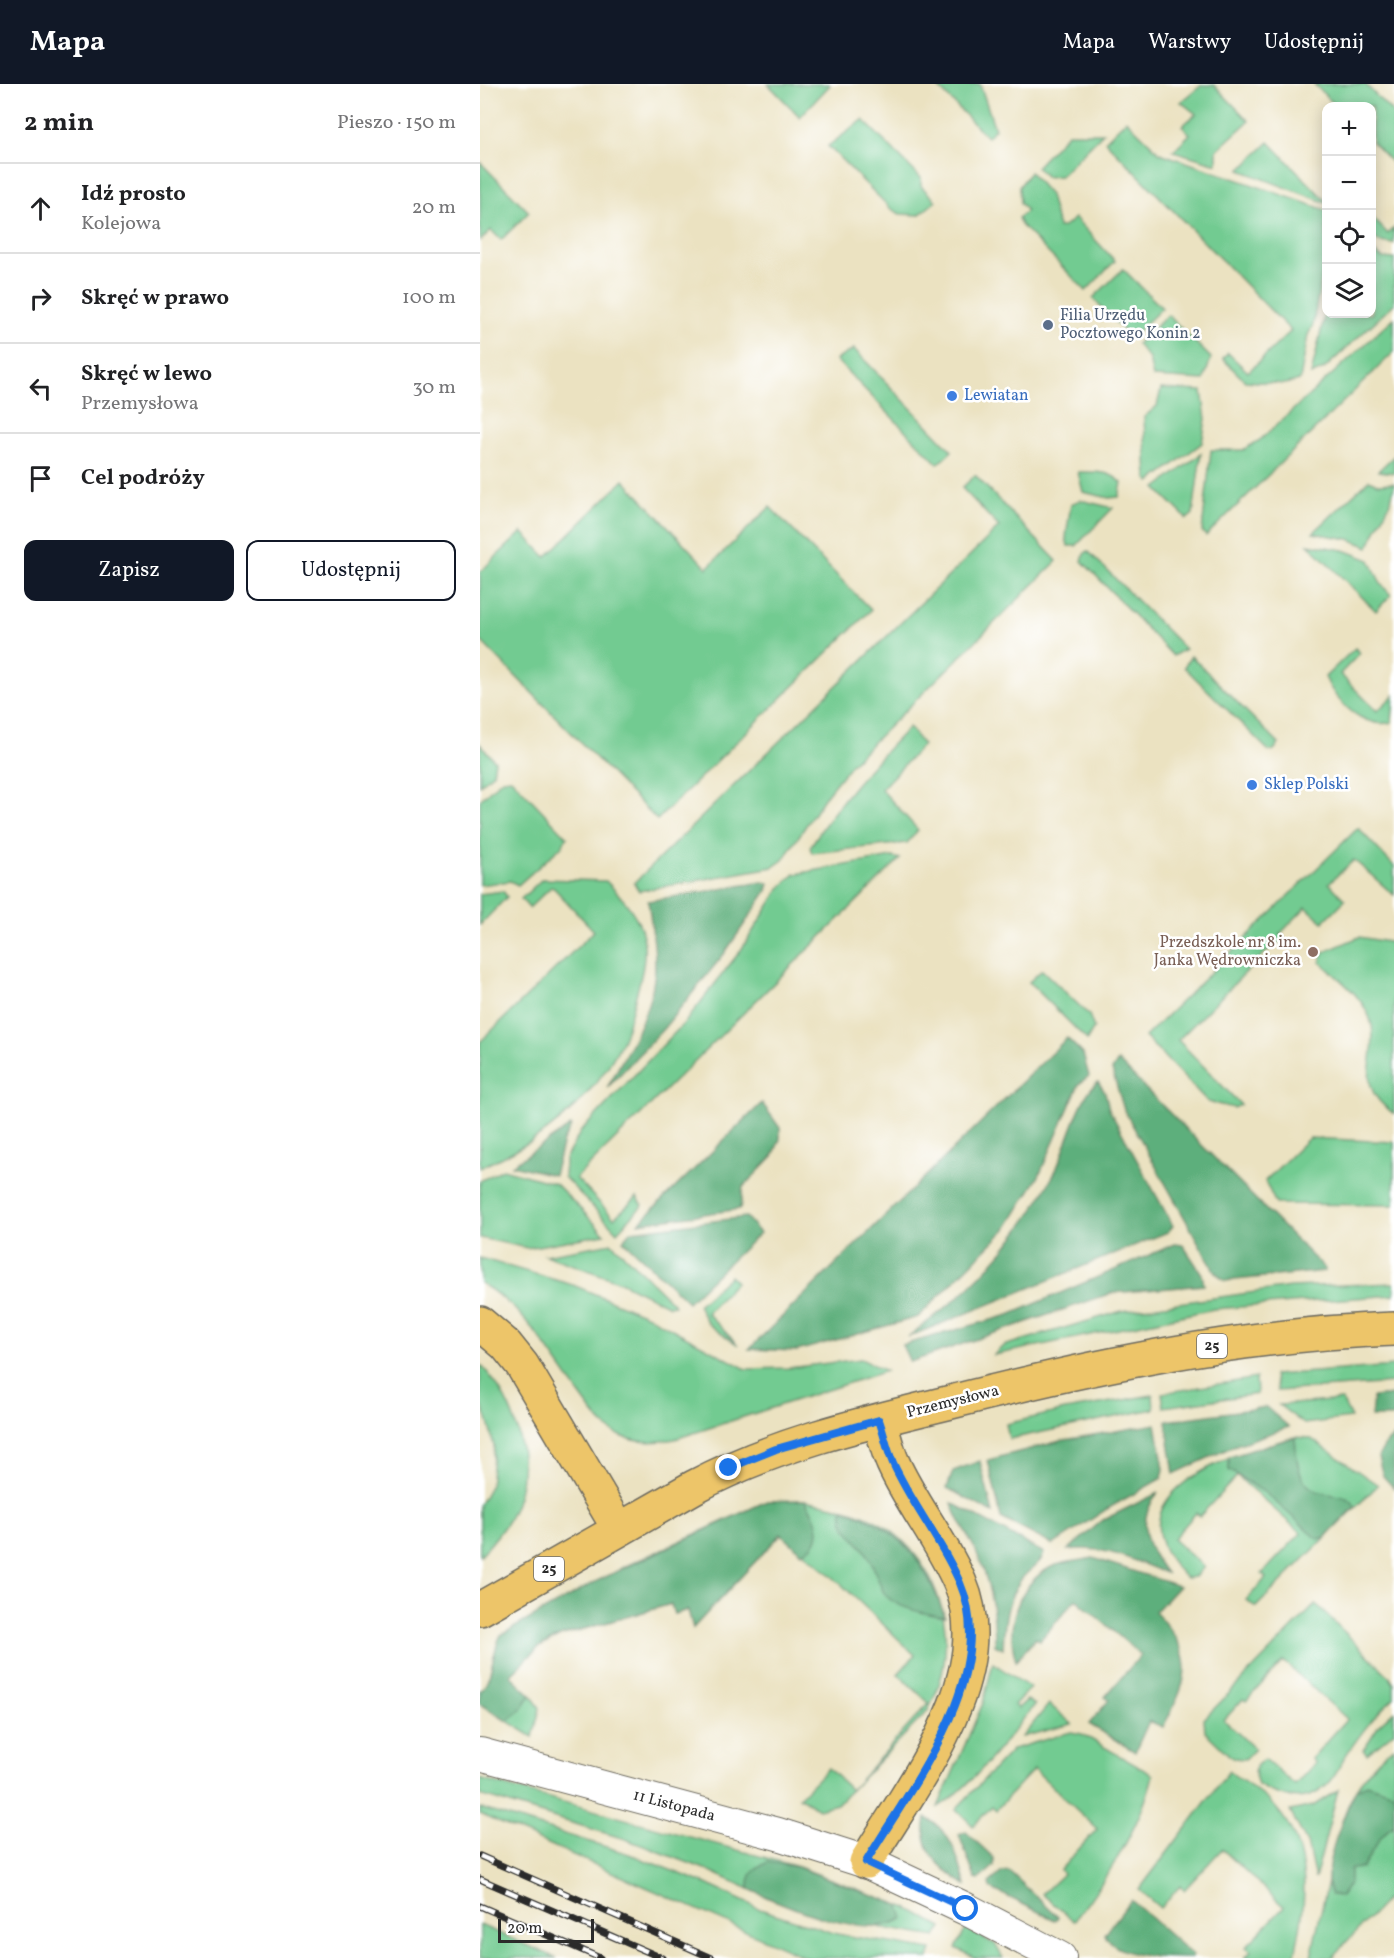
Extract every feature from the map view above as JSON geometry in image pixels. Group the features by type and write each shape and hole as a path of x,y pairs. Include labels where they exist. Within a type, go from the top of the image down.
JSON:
{"main road":[{"path":"480,1323 506,1344 522,1365 619,1528"},
{"name":"Przemysłowa","path":"480,1610 619,1528 729,1468 776,1449 879,1420 1033,1382 1156,1356 1285,1337 1394,1329"},
{"path":"866,1862 950,1719 961,1690 968,1658 969,1629 961,1586 947,1556 893,1463 879,1420"}],"street":[{"name":"11 Listopada","path":"480,1754 778,1834 866,1862 966,1909 1059,1958"}],"green space":[{"path":"768,84 829,84 830,85 800,117"},
{"path":"935,84 980,84 995,129 987,137"},
{"path":"1314,84 1365,84 1394,114 1394,165 1376,146 1376,102 1332,102"},
{"path":"1202,85 1214,85 1249,121 1217,150 1217,164 1173,151 1190,134 1182,126 1196,114 1181,102"},
{"path":"863,120 921,178 921,186 936,201 919,215 900,214 891,209 828,146"},
{"path":"1126,120 1160,153 1322,209 1322,274 1300,380 1285,384 1245,381 1223,359 1228,353 1248,372 1291,331 1105,141"},
{"path":"1068,133 1103,133 1060,176 1046,177 1036,167"},
{"path":"1269,142 1322,197 1322,201 1240,170"},
{"path":"480,162 529,212 501,240 491,230 480,241"},
{"path":"1030,172 1050,195 1058,227 1064,227 1075,218 1115,261 1086,291 1021,225 1018,218 1027,211 1020,203 1019,187"},
{"path":"1376,221 1388,234 1394,228 1394,244 1379,242 1376,239"},
{"path":"1376,254 1383,258 1394,259 1394,304 1324,369 1311,375 1324,318 1376,318"},
{"path":"1123,269 1162,308 1131,338 1093,298"},
{"path":"1168,315 1211,358 1204,380 1153,377 1149,359 1137,344"},
{"path":"1394,318 1394,352 1206,536 1202,531 1211,450 1243,450 1260,440"},
{"path":"854,349 952,451 938,464 836,360"},
{"path":"1161,389 1202,391 1206,419 1202,443 1150,482 1147,479 1144,417 1157,406"},
{"path":"1201,454 1193,514 1187,519 1156,488"},
{"path":"1394,456 1394,473 1378,471"},
{"path":"1078,472 1102,473 1117,479 1122,483 1119,497 1109,498 1083,492"},
{"path":"975,475 1057,561 851,764 827,794 783,860 773,867 639,891 634,883 999,527 962,488"},
{"path":"624,480 707,568 770,507 871,610 657,820 480,640 480,572 522,532 546,557"},
{"path":"1369,480 1377,484 1394,483 1388,507 1369,547 1349,539 1313,533"},
{"path":"1080,500 1113,508 1076,546 1068,546 1066,537 1071,504"},
{"path":"1308,544 1344,550 1370,560 1381,584 1391,595 1376,611"},
{"path":"1088,551 1185,649 1173,656 1082,561 1084,554"},
{"path":"1355,648 1360,653 1340,674 1377,711 1394,695 1392,722 1372,722 1352,712 1336,696 1325,677"},
{"path":"1191,656 1279,744 1273,751 1269,751 1184,667"},
{"path":"909,727 923,745 881,789 918,830 907,843 812,853 810,847 844,798"},
{"path":"480,744 495,761 493,773 480,785"},
{"path":"511,778 567,837 562,846 518,885 510,881 480,885 480,800 502,779"},
{"path":"1358,828 1394,866 1394,895 1354,860 1329,883 1345,900 1323,922 1306,907 1280,934 1284,938 1263,955 1178,1040 1241,1105 1234,1108 1208,1102 1145,1037"},
{"path":"892,857 900,859 576,1178 614,1218 637,1197 643,1205 617,1232 564,1177 565,1159 581,1131 687,1020 741,950 780,888 795,874"},
{"path":"542,879 606,881 631,909 638,922 643,934 644,962 623,1039 597,1082 573,1109 547,1131 520,1148 480,1168 480,1042 594,931 552,886 529,908 521,899"},
{"path":"762,882 769,883 767,891 724,954 664,1028 607,1088 639,1028 652,990 655,957 648,901"},
{"path":"503,891 507,897 480,925 480,894"},
{"path":"1359,937 1394,943 1394,1114 1381,1103 1370,1083 1373,1039 1369,1016 1351,990 1320,962 1324,952"},
{"path":"1042,970 1089,1015 1094,1028 1087,1040 1029,982"},
{"path":"1067,1038 1083,1054 1089,1076 1079,1084 1039,1176 1006,1229 918,1317 797,1351 749,1349"},
{"path":"1118,1061 1325,1271 1225,1281 1215,1272 1124,1110 1112,1070"},
{"path":"1098,1082 1105,1092 1109,1109 1173,1226 1168,1232 908,1337 946,1308 972,1284 1011,1241 1034,1209 1053,1176 1079,1110 1091,1088"},
{"path":"762,1103 780,1128 780,1139 773,1156 743,1187 740,1209 639,1223"},
{"path":"572,1125 563,1141 554,1175 512,1165"},
{"path":"1309,1138 1394,1142 1394,1205 1276,1204 1265,1181"},
{"path":"503,1169 556,1184 605,1234 527,1248 480,1238 480,1181"},
{"path":"746,1217 760,1233 688,1302 623,1240 631,1231"},
{"path":"612,1243 675,1305 669,1306 618,1281 545,1255"},
{"path":"1175,1244 1183,1245 1202,1274 1204,1285 1112,1293 910,1362 902,1345 1009,1315"},
{"path":"480,1258 573,1285 648,1316 746,1369 788,1368 861,1359 886,1371 675,1439 652,1442 628,1439 613,1432 598,1419 523,1317 510,1304 480,1283"},
{"path":"730,1276 736,1282 707,1313 738,1345 708,1324 698,1305"},
{"path":"1394,1283 1394,1295 1214,1309 994,1355 1003,1346 1122,1311 1290,1287"},
{"path":"480,1364 493,1380 513,1417 519,1437 522,1479 509,1519 480,1556 480,1504 490,1486 494,1446 487,1418 480,1402"},
{"path":"1394,1366 1394,1383 1277,1391 1274,1375"},
{"path":"1256,1378 1257,1394 1164,1407 1162,1393"},
{"path":"1153,1395 1154,1409 1009,1439 1006,1424 1065,1410"},
{"path":"1394,1395 1394,1417 1371,1417 1373,1397"},
{"path":"1342,1400 1351,1418 1304,1424 1279,1405"},
{"path":"1266,1407 1289,1427 1236,1445 1174,1474 1166,1421"},
{"path":"1156,1424 1164,1469 1162,1478 1107,1509 1053,1545 1001,1518 988,1460 1064,1440"},
{"path":"1394,1436 1394,1488 1383,1476 1378,1457 1386,1443"},
{"path":"1295,1437 1310,1438 1378,1485 1256,1607 1246,1600 1266,1578 1262,1574 1301,1533 1237,1476 1200,1516 1196,1513 1173,1539 1204,1567 1195,1577 1186,1578 1164,1549 1159,1523 1167,1501 1185,1482 1210,1467 1239,1454"},
{"path":"1295,1437 1298,1466 1307,1484 1322,1493 1345,1497 1355,1507 1325,1537 1318,1539 1264,1492 1229,1470 1229,1457"},
{"path":"980,1461 993,1513 947,1488 953,1471"},
{"path":"1158,1493 1147,1514 1146,1534 1153,1553 1166,1573 1107,1552 1068,1550 1103,1520"},
{"path":"805,1500 844,1508 863,1515 880,1523 902,1540 920,1560 933,1584 941,1608 945,1635 944,1661 938,1687 927,1712 854,1786 929,1703 898,1674 915,1655 843,1586 782,1533 693,1628 688,1610 674,1614 671,1604 560,1636 539,1647 510,1675 531,1695 540,1708 533,1737 480,1704 480,1691 488,1679 501,1635 628,1565 767,1501"},
{"path":"805,1500 814,1515 818,1529 815,1542 810,1548 802,1553 781,1534 693,1628 688,1610 674,1614 671,1604 559,1636 539,1647 510,1675 531,1695 520,1711 507,1721 480,1704 480,1691 488,1680 501,1635 597,1581 767,1501"},
{"path":"952,1503 1044,1553 1040,1561 1015,1588 1005,1622 1003,1649 995,1645 993,1608 984,1572"},
{"path":"843,1509 880,1526 908,1549 929,1579 945,1617 902,1606 887,1597 872,1563 846,1526"},
{"path":"1093,1558 1179,1586 1155,1612 1168,1627 1183,1654 1184,1680 1163,1727 1149,1721 1135,1752 1089,1724 1109,1700 1105,1697 1141,1655 1076,1599 1040,1640 1036,1638 1016,1661 1012,1634 1013,1620 1022,1595 1030,1584 1051,1567"},
{"path":"1316,1604 1389,1676 1394,1684 1394,1698 1367,1726 1344,1758 1332,1780 1322,1790 1304,1797 1286,1797 1258,1785 1254,1771 1257,1765 1265,1759 1295,1785 1315,1763 1311,1759 1347,1719 1283,1661 1246,1701 1243,1699 1224,1720 1255,1749 1245,1759 1232,1758 1205,1732 1204,1719"},
{"path":"993,1663 1030,1688 1014,1705 1018,1708 1027,1700 1035,1705 977,1774 938,1807 983,1703"},
{"path":"1049,1704 1072,1724 1022,1737"},
{"path":"1394,1711 1394,1732 1367,1754 1363,1750 1379,1725"},
{"path":"1071,1732 1082,1734 1153,1775 1140,1814 1121,1852 1074,1921 1042,1894 1063,1874 1060,1870 1097,1829 1034,1769 996,1810 992,1806 973,1826 956,1809 1013,1749"},
{"path":"1394,1747 1394,1892 1331,1958 1311,1958 1335,1849 1346,1811 1364,1777 1377,1761"},
{"path":"828,1768 851,1790 837,1804 818,1809 799,1797"},
{"path":"1229,1771 1260,1793 1276,1808 1297,1843 1302,1861 1304,1900 1294,1958 1245,1958 1251,1951 1246,1947 1284,1907 1222,1849 1184,1890 1180,1886 1160,1908 1139,1890"},
{"path":"480,1779 799,1867 907,1908 942,1927 936,1937 836,1920 771,1899 710,1871 628,1840 480,1795"},
{"path":"1367,1784 1394,1793 1394,1826 1379,1839 1362,1868 1350,1869 1350,1882 1341,1896 1331,1895 1328,1871 1335,1842 1356,1789"},
{"path":"1338,1790 1315,1879 1307,1843 1290,1811 1313,1806"},
{"path":"480,1808 629,1854 704,1883 760,1909 837,1934 932,1950 929,1958 807,1958 480,1814"},
{"path":"926,1818 948,1838 957,1856 966,1885 934,1858 926,1840"},
{"path":"966,1832 994,1858 994,1866 980,1879 975,1878 959,1835"},
{"path":"768,1862 797,1867 899,1905 904,1918 888,1924 869,1926 848,1924 805,1912 749,1889 753,1872"},
{"path":"1009,1871 1058,1917 1055,1920 990,1888 989,1883 1002,1872"},
{"path":"1131,1900 1193,1956 1192,1958 1141,1955 1118,1948 1110,1942 1105,1934"},
{"path":"480,1925 557,1958 480,1958"},
{"path":"966,1929 995,1944 1003,1958 975,1958 956,1948"}],"railway":[{"path":"480,1856 712,1958"},
{"path":"480,1879 662,1958"},
{"path":"480,1906 600,1958"}],"place":[{"name":"Filia Urzędu Pocztowego Konin 2","path":"1048,325"},
{"name":"Lewiatan","path":"952,396"},
{"name":"Sklep Polski","path":"1252,785"},
{"name":"Przedszkole nr 8 im. Janka Wędrowniczka","path":"1313,952"}],"route":[{"path":"729,1468 776,1449 879,1420 893,1463 947,1556 961,1586 969,1629 968,1658 961,1690 950,1719 866,1862 966,1909"}]}
